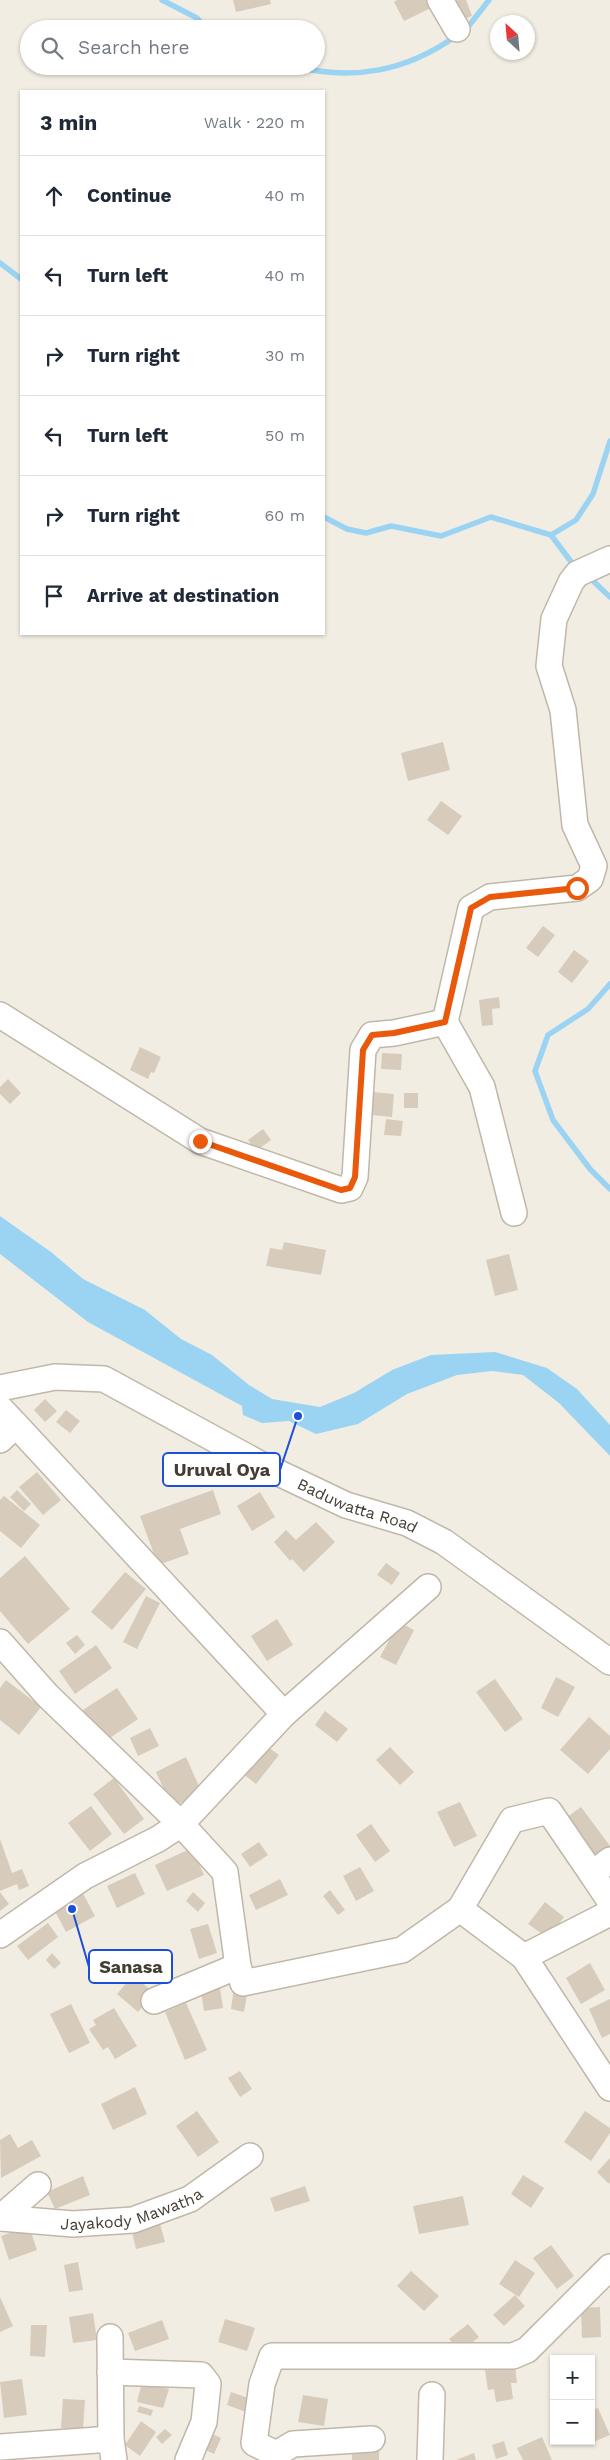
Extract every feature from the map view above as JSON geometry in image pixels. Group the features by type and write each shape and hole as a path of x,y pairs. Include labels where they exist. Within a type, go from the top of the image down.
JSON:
{"street":[{"path":"440,0 457,29"},
{"path":"514,1213 482,1087 445,1022 471,908 490,897 577,888 590,879 594,866 575,825 563,710 549,666 554,619 571,582 582,572 610,559"},
{"path":"0,1015 200,1141 341,1190 350,1188 355,1177 363,1050 366,1041 372,1035 394,1033 445,1022"},
{"name":"Baduwatta Road","path":"0,1388 55,1377 104,1379 260,1464 346,1505 407,1523 444,1542 610,1662"},
{"path":"5,1424 284,1714"},
{"path":"0,1935 85,1876 158,1839 284,1714 428,1587"},
{"path":"0,1642 47,1694 177,1821 225,1872 238,1966 243,1983 402,1950 460,1909 512,1820 549,1811 601,1867 610,1901"},
{"path":"460,1909 524,1957 610,2088"},
{"path":"524,1957 610,1913"},
{"path":"154,2001 238,1966"},
{"name":"Jayakody Mawatha","path":"0,2218 73,2224 133,2220 190,2199 250,2156"},
{"path":"0,2218 38,2185"},
{"path":"372,2439 293,2444 276,2457 254,2443 262,2384 272,2356 514,2356 527,2350 610,2267"},
{"path":"0,2447 113,2450 110,2337"},
{"path":"110,2372 201,2375 208,2384 204,2422 188,2460"},
{"path":"430,2460 432,2395"}],"water":[{"path":"0,1216 51,1252 83,1279 145,1310 181,1339 212,1355 249,1385 272,1399 320,1407 354,1393 392,1370 431,1355 495,1352 547,1368 577,1389 610,1425 610,1456 559,1403 523,1375 492,1371 457,1375 407,1394 358,1424 316,1434 289,1421 262,1423 243,1415 242,1406 88,1322 0,1254"}],"building":[{"path":"233,0 270,0 271,4 236,12"},
{"path":"397,0 430,0 433,7 404,21 394,2"},
{"path":"456,0 466,0 472,16 464,19"},
{"path":"443,742 450,770 408,781 401,753"},
{"path":"441,801 462,816 448,835 427,820"},
{"path":"543,926 555,935 538,957 526,948"},
{"path":"574,950 589,961 572,983 558,972"},
{"path":"499,997 500,1008 492,1009 493,1025 482,1026 479,1000"},
{"path":"140,1047 161,1057 154,1073 151,1072 148,1079 130,1070"},
{"path":"382,1053 402,1054 401,1070 381,1069"},
{"path":"8,1079 21,1093 10,1104 0,1094 0,1087"},
{"path":"373,1092 394,1094 392,1117 371,1115"},
{"path":"404,1093 418,1093 418,1108 404,1108"},
{"path":"386,1119 403,1121 401,1136 384,1135"},
{"path":"263,1129 271,1140 256,1151 248,1140"},
{"path":"284,1242 326,1250 321,1275 266,1266 270,1248 282,1250"},
{"path":"509,1254 518,1290 495,1296 486,1260"},
{"path":"45,1399 57,1411 45,1422 34,1410"},
{"path":"66,1410 80,1421 70,1433 56,1422"},
{"path":"37,1472 61,1500 43,1515 19,1487"},
{"path":"17,1490 31,1504 24,1511 10,1497"},
{"path":"213,1490 221,1514 180,1529 189,1554 158,1565 140,1516"},
{"path":"260,1492 275,1517 252,1531 237,1506"},
{"path":"4,1496 40,1525 21,1548 0,1531 0,1500"},
{"path":"316,1522 335,1542 304,1572 292,1559 290,1561 274,1542 286,1530 296,1540"},
{"path":"25,1556 70,1609 28,1644 0,1611 0,1578"},
{"path":"386,1563 400,1573 392,1585 377,1575"},
{"path":"125,1572 146,1589 112,1630 91,1612"},
{"path":"146,1596 160,1603 137,1649 123,1642"},
{"path":"277,1619 293,1645 267,1661 251,1636"},
{"path":"399,1622 414,1630 396,1665 380,1657"},
{"path":"77,1635 85,1645 75,1654 66,1643"},
{"path":"96,1645 112,1668 75,1694 59,1671"},
{"path":"556,1677 575,1687 558,1717 541,1708"},
{"path":"495,1679 523,1719 505,1732 476,1692"},
{"path":"6,1680 41,1707 19,1735 0,1720 0,1688"},
{"path":"117,1688 138,1719 104,1742 83,1710"},
{"path":"325,1711 348,1729 337,1742 315,1725"},
{"path":"589,1717 610,1736 610,1749 588,1774 560,1750"},
{"path":"150,1728 159,1746 138,1756 130,1738"},
{"path":"265,1745 279,1755 256,1784 242,1773"},
{"path":"390,1747 414,1772 400,1785 376,1760"},
{"path":"186,1757 202,1793 172,1807 156,1772"},
{"path":"114,1778 144,1819 124,1834 93,1794"},
{"path":"460,1802 477,1836 454,1847 437,1812"},
{"path":"91,1806 112,1834 90,1851 68,1823"},
{"path":"581,1807 610,1846 610,1851 595,1863 563,1820"},
{"path":"371,1824 390,1851 375,1862 356,1835"},
{"path":"0,1839 12,1873 22,1869 29,1886 19,1890 17,1884 0,1891"},
{"path":"259,1842 268,1855 250,1867 241,1854"},
{"path":"192,1848 204,1875 167,1891 155,1865"},
{"path":"360,1867 374,1891 356,1901 343,1876"},
{"path":"135,1873 145,1894 117,1908 107,1886"},
{"path":"280,1879 288,1895 256,1910 249,1895"},
{"path":"79,1886 95,1916 66,1932 50,1902"},
{"path":"330,1890 345,1910 338,1915 323,1896"},
{"path":"0,1892 9,1904 0,1911"},
{"path":"193,1892 205,1903 198,1912 186,1901"},
{"path":"545,1902 564,1917 548,1938 528,1924"},
{"path":"48,1923 58,1937 28,1960 17,1946"},
{"path":"208,1924 217,1953 199,1959 190,1929"},
{"path":"52,1953 61,1963 54,1969 46,1960"},
{"path":"590,1963 605,1990 581,2004 566,1978"},
{"path":"133,1975 154,1993 138,2012 117,1994"},
{"path":"219,1982 223,2008 204,2011 200,1985"},
{"path":"234,1987 248,1989 244,2012 231,2009"},
{"path":"610,1999 610,2034 602,2038 589,2009"},
{"path":"186,2003 207,2050 185,2060 165,2012"},
{"path":"71,2004 90,2043 69,2053 50,2014"},
{"path":"114,2008 137,2046 115,2059 108,2047 103,2050 89,2029 96,2025 93,2020"},
{"path":"240,2071 252,2089 240,2097 228,2078"},
{"path":"135,2087 147,2114 113,2130 101,2104"},
{"path":"197,2111 219,2142 198,2157 176,2126"},
{"path":"585,2111 610,2128 610,2133 591,2161 564,2142"},
{"path":"10,2134 18,2148 32,2140 41,2156 1,2178 0,2140"},
{"path":"610,2158 610,2182 609,2184 597,2172"},
{"path":"523,2175 544,2188 531,2208 511,2194"},
{"path":"83,2176 90,2195 55,2209 47,2192"},
{"path":"305,2186 310,2201 275,2212 270,2198"},
{"path":"463,2196 469,2225 419,2234 413,2206"},
{"path":"159,2220 165,2242 136,2249 131,2228"},
{"path":"29,2226 37,2250 9,2260 1,2236"},
{"path":"551,2245 574,2276 557,2289 533,2258"},
{"path":"515,2260 535,2273 519,2297 499,2284"},
{"path":"78,2262 83,2290 69,2292 64,2265"},
{"path":"411,2271 439,2296 424,2311 397,2286"},
{"path":"515,2295 525,2306 504,2326 493,2315"},
{"path":"0,2297 13,2326 0,2332"},
{"path":"600,2307 601,2337 582,2338 581,2308"},
{"path":"93,2313 97,2340 73,2343 69,2317"},
{"path":"225,2319 255,2328 247,2351 218,2342"},
{"path":"162,2320 169,2339 135,2351 128,2333"},
{"path":"468,2324 479,2337 460,2352 449,2339"},
{"path":"31,2325 47,2325 45,2357 30,2356"},
{"path":"515,2366 517,2383 511,2383 513,2399 496,2402 494,2389 488,2390 485,2370"},
{"path":"22,2379 27,2415 4,2418 0,2382"},
{"path":"142,2382 169,2389 163,2408 137,2402"},
{"path":"231,2392 251,2399 246,2412 227,2405"},
{"path":"303,2395 328,2399 324,2426 298,2422"},
{"path":"63,2399 85,2400 83,2429 61,2428"},
{"path":"139,2406 153,2410 151,2416 137,2412"},
{"path":"598,2408 610,2435 595,2441 595,2409"},
{"path":"141,2421 156,2432 140,2456 125,2445"},
{"path":"165,2429 172,2435 162,2444 156,2437"},
{"path":"204,2430 221,2438 214,2454 197,2446"},
{"path":"542,2437 552,2460 523,2460 517,2448"},
{"path":"504,2441 508,2455 496,2459 492,2445"},
{"path":"352,2446 379,2447 379,2460 352,2460"},
{"path":"474,2453 476,2460 456,2460"}],"waterway":[{"path":"162,0 199,20"},
{"path":"464,32 489,0"},
{"path":"325,72 357,73 398,65 417,58 456,36"},
{"path":"0,263 20,278"},
{"path":"575,567 551,535 576,520 593,494 610,441"},
{"path":"325,518 347,529 366,533 391,526 441,536 491,517 551,535"},
{"path":"589,577 610,597"},
{"path":"610,984 588,1009 548,1035 535,1071 553,1120 590,1169 610,1189"}],"place":[{"name":"Uruval Oya","path":"298,1416"},
{"name":"Sanasa","path":"72,1909"}],"route":[{"path":"200,1141 341,1190 350,1188 355,1177 363,1050 366,1041 372,1035 394,1033 445,1022 471,908 490,897 577,888"}]}
